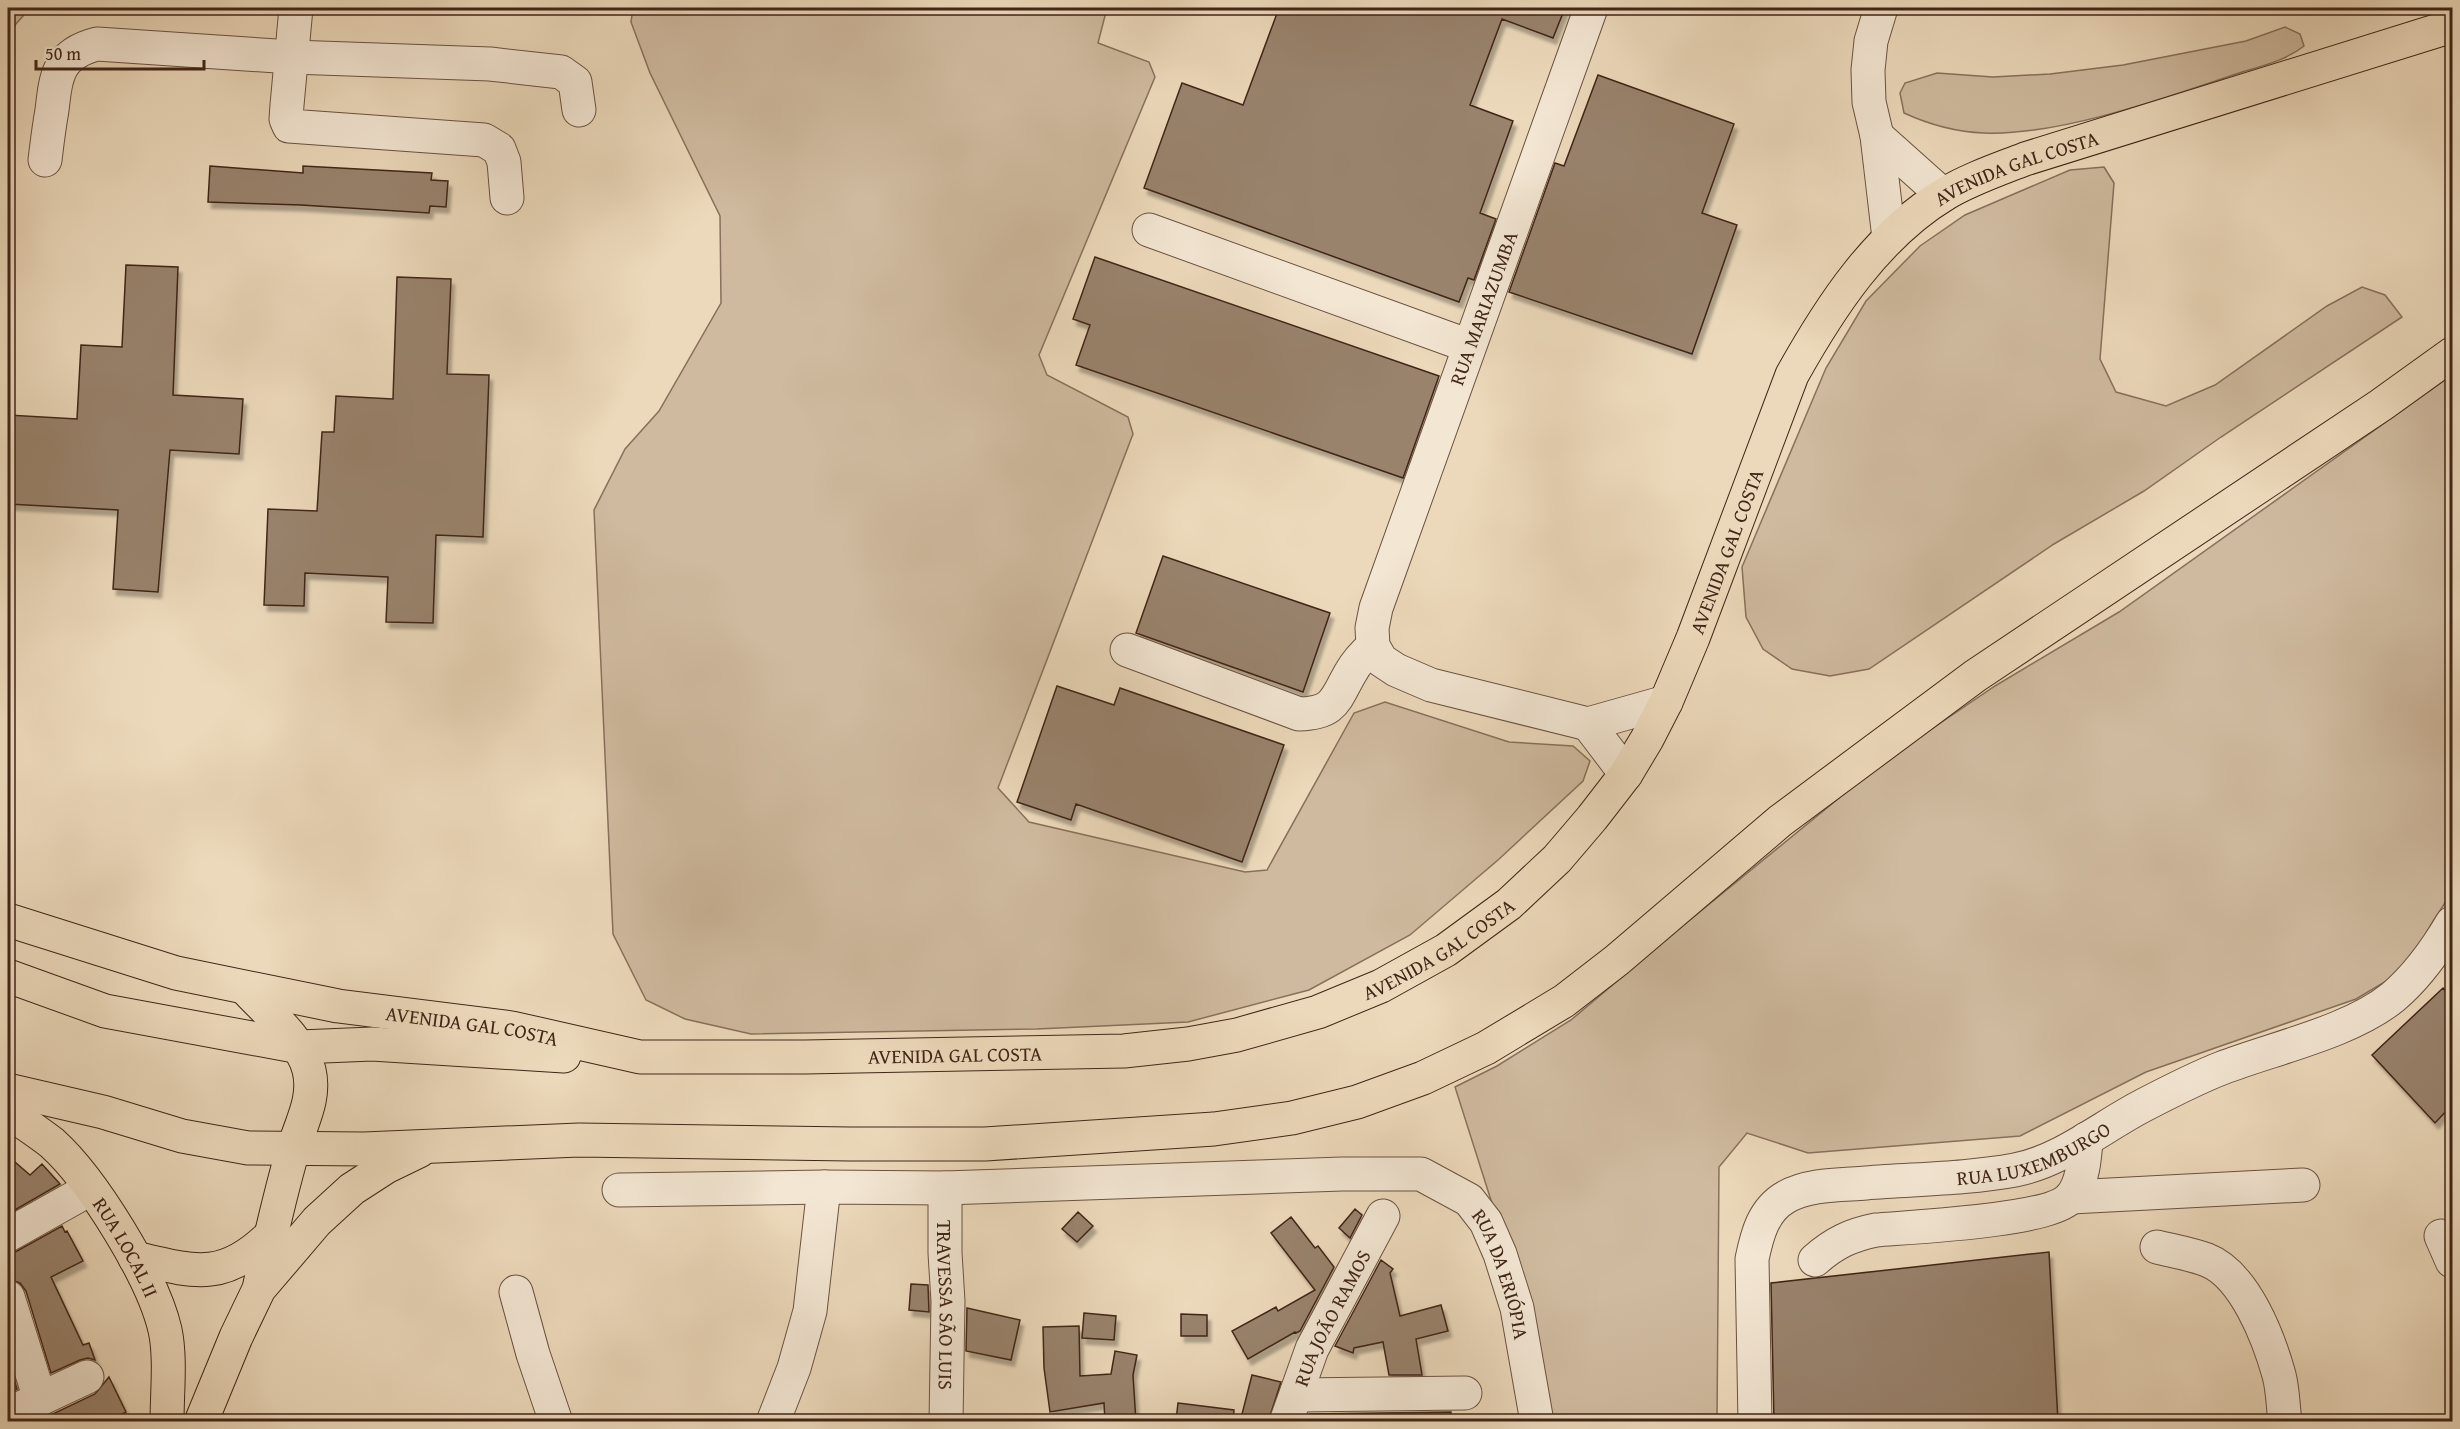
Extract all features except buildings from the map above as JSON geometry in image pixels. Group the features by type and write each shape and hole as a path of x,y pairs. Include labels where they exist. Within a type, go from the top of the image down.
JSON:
{"main road":[{"name":"AVENIDA GAL COSTA","path":"8,920 176,973 244,988 338,1006 512,1028 640,1057 817,1057 1124,1051 1188,1044 1237,1035 1318,1012 1381,986 1446,950 1509,904 1557,859 1626,774 1647,739 1693,638 1792,375 1841,296 1889,238 1914,215 1943,195 1975,178 2025,159 2452,26"},
{"path":"8,1090 103,1112 182,1136 248,1148 427,1147 579,1140 985,1144 1214,1129 1292,1118 1356,1102 1423,1078 1486,1048 1563,1001 1617,960 1780,821 1975,676 2381,405 2452,354"},
{"path":"8,976 105,1011 300,1047 372,1044 547,1055 640,1057"},
{"path":"201,1422 236,1337 259,1289 270,1236 294,1148 309,1108 311,1089 309,1070 300,1047 244,988"},
{"name":"RUA LOCAL II","path":"8,1111 52,1144 90,1189 135,1258 154,1298 165,1331 167,1422"},
{"path":"259,1289 317,1221 352,1189 386,1167 427,1147"},
{"path":"135,1258 183,1269 207,1271 228,1266 252,1254 270,1236"}],"street":[{"path":"296,8 286,119 289,126 484,140 499,149 504,162 507,198"},
{"name":"RUA MARIAZUMBA","path":"1373,646 1372,628 1376,608 1591,8"},
{"path":"1881,8 1870,40 1869,102 1877,136 1889,238"},
{"path":"45,160 56,75 67,59 84,47 97,44 292,57 490,64 561,72 575,82 579,110"},
{"path":"1877,136 1943,195"},
{"path":"1149,230 1469,346"},
{"path":"1127,650 1299,714 1315,713 1329,708 1339,697 1360,657 1373,646 1381,660 1396,670 1431,685 1588,724 1665,702"},
{"path":"1588,724 1626,774"},
{"name":"RUA LUXEMBURGO","path":"1755,1422 1752,1259 1758,1234 1768,1212 1786,1197 1814,1188 2017,1170 2045,1159 2086,1139 2144,1105 2220,1068 2316,1036 2354,1020 2392,998 2425,966 2452,923"},
{"path":"2071,1197 2084,1167 2086,1139"},
{"name":"RUA DA ERIÓPIA","path":"945,1188 1393,1172 1421,1174 1470,1200 1486,1222 1500,1254 1516,1308 1536,1414"},
{"path":"1815,1260 1832,1245 1859,1234 1876,1230 1982,1222 2049,1209 2071,1197 2303,1185"},
{"path":"773,1422 794,1368 810,1311 824,1187"},
{"path":"618,1190 945,1188"},
{"name":"TRAVESSA SÃO LUIS","path":"945,1188 948,1301 946,1422"},
{"path":"8,1235 90,1189"},
{"name":"RUA JOÃO RAMOS","path":"1291,1408 1312,1349 1383,1216"},
{"path":"2157,1247 2208,1260 2227,1274 2241,1291 2259,1319 2280,1377 2286,1422"},
{"path":"516,1292 533,1354 556,1422"},
{"path":"8,1297 40,1399"},
{"path":"8,1414 87,1377"},
{"path":"1291,1408 1465,1393"}],"shaded area":[{"path":"8,8 30,8 8,33"},
{"path":"633,8 1107,8 1098,43 1149,62 1155,77 1039,355 1047,375 1128,417 1133,434 998,788 1029,822 1245,872 1267,870 1354,713 1385,702 1509,742 1573,746 1590,761 1583,781 1498,860 1410,935 1309,990 1188,1022 1037,1029 751,1034 685,1019 646,1000 613,934 594,510 625,449 659,411 721,303 720,216 650,73 631,22"},
{"path":"2285,27 2300,34 2304,46 2279,60 2143,105 2044,129 1984,133 1943,127 1904,113 1900,93 1905,83 1937,73 1993,77 2050,74 2123,65 2246,41"},
{"path":"8,33 11,110 8,112"},
{"path":"2104,167 2114,183 2100,359 2116,392 2166,406 2215,385 2327,306 2362,287 2385,295 2402,317 2144,491 2054,544 1869,669 1830,676 1792,669 1763,649 1746,617 1742,567 1826,368 1866,301 1920,246 1965,215 2070,170"},
{"path":"2452,375 2452,892 2405,970 2356,999 2146,1072 2020,1136 1808,1153 1747,1133 1719,1167 1717,1421 1541,1421 1530,1323 1455,1087 1497,1066 1571,1020 1883,762 1995,686 2119,612"}]}
